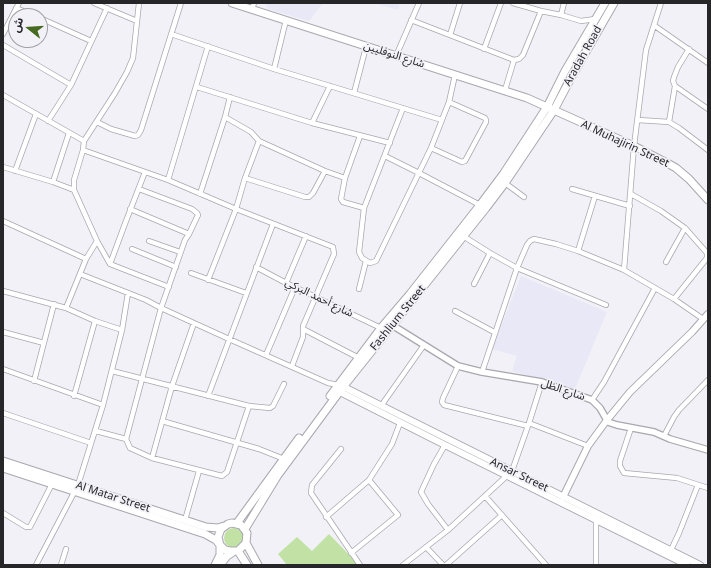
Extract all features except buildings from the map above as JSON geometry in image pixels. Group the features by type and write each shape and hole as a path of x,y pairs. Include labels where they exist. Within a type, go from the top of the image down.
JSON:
{"main road":[{"name":"شارع النوفليين","path":"232,3 253,6 286,20 366,47 455,76 505,90 554,110"},
{"name":"Aradah Road","path":"547,107 565,71 604,3"},
{"name":"Aradah Road","path":"554,110 614,3"},
{"name":"Fashlium Street","path":"236,523 339,388 392,325 505,183 547,107"},
{"name":"Fashlium Street","path":"245,529 278,475 381,328 410,294 554,110"},
{"name":"Al Muhajirin Street","path":"554,110 634,146 676,168 689,179 708,200"},
{"path":"563,497 588,446 607,420 630,392 706,317"},
{"name":"Ansar Street","path":"339,388 381,406 596,520 670,550 700,565"},
{"name":"Ansar Street","path":"339,388 400,423 445,445 563,497 687,565"},
{"name":"Al Matar Street","path":"3,460 77,488 206,527 218,528 224,526"},
{"path":"3,468 52,484 77,488 205,534 226,550 236,552 248,565"},
{"path":"215,565 220,555 219,533 224,526 232,523 236,523 245,529 247,533 246,543 258,565"},
{"path":"220,565 226,556 236,552 246,543"}],"street":[{"path":"94,3 137,22"},
{"path":"138,3 134,53 130,65 115,93 84,141 83,150 75,175 74,190 97,241 110,264 169,287"},
{"path":"97,122 111,129 135,136 138,135 141,130 181,3"},
{"path":"396,56 419,3"},
{"path":"450,35 460,3"},
{"path":"484,49 501,3"},
{"path":"513,3 581,21 595,20"},
{"path":"561,16 564,3"},
{"path":"624,270 634,146 646,50 655,26 661,3"},
{"path":"3,34 18,5"},
{"path":"48,120 71,85 107,8"},
{"path":"411,20 514,60 519,59 523,55 541,11"},
{"path":"274,69 286,20"},
{"path":"581,21 588,31"},
{"path":"48,22 91,41"},
{"path":"655,26 708,62"},
{"path":"171,34 274,69 442,120"},
{"path":"3,45 71,85"},
{"path":"168,180 208,46"},
{"path":"354,93 366,47"},
{"path":"670,122 675,86 673,81 676,72 689,49"},
{"path":"505,90 514,60"},
{"path":"403,108 364,208 359,252 360,256 366,261 372,263 376,261 431,148 442,120 455,76"},
{"path":"312,123 330,86"},
{"path":"675,86 708,109"},
{"path":"197,87 312,123 390,143"},
{"path":"3,95 84,141"},
{"path":"200,194 230,97"},
{"path":"431,148 462,162 465,161 486,122 484,118 448,102"},
{"path":"15,171 36,114"},
{"path":"225,117 251,132 259,141 325,171 345,178"},
{"path":"638,120 670,122 708,150"},
{"path":"53,182 69,133"},
{"path":"360,136 345,178 341,197 342,201 364,208"},
{"path":"208,280 236,209 245,178 259,141"},
{"path":"83,150 168,180 273,224 332,246 334,254 303,329 304,337 292,366"},
{"path":"385,156 480,205"},
{"path":"3,167 74,190"},
{"path":"245,178 309,197 313,193 325,171"},
{"path":"110,264 145,172"},
{"path":"505,183 524,197"},
{"path":"139,189 192,209 198,216 180,252 161,308 126,439 130,448 152,458 219,476 224,475 227,472 248,406"},
{"path":"572,189 630,206"},
{"path":"631,194 661,211 685,228 708,254 707,258 674,299"},
{"path":"578,251 595,196"},
{"path":"130,209 190,234"},
{"path":"3,221 86,259"},
{"path":"208,396 273,224"},
{"path":"666,262 685,228"},
{"path":"286,283 306,236"},
{"path":"464,236 517,268 606,305"},
{"path":"482,372 494,332 517,268 527,245 534,239 578,251 624,270 706,317"},
{"path":"66,308 86,259 97,241"},
{"path":"149,241 180,252"},
{"path":"132,249 176,267"},
{"path":"474,284 490,253"},
{"path":"359,289 366,261"},
{"name":"شارع أحمد البركي","path":"256,267 286,283 381,328"},
{"path":"191,273 246,294"},
{"path":"80,274 146,300 339,388"},
{"path":"266,355 295,287"},
{"path":"592,400 604,382 655,288"},
{"path":"3,291 54,304 95,321 122,330"},
{"path":"36,565 50,536 77,488 96,431 112,371 122,330 128,293"},
{"path":"34,381 54,304"},
{"path":"455,311 494,332"},
{"path":"74,396 95,321"},
{"path":"152,458 172,386 194,323"},
{"name":"شارع الظل","path":"392,325 458,366 482,372 542,382 592,400 600,408 607,420"},
{"path":"303,329 359,358"},
{"path":"3,332 44,343"},
{"path":"381,406 424,345"},
{"path":"458,366 443,398 442,402 444,405 528,425 588,446"},
{"path":"3,369 74,396 103,405"},
{"path":"112,371 248,406 270,408 274,406 284,384"},
{"path":"664,436 679,410 708,380"},
{"path":"403,565 448,530 509,473 528,425 542,382"},
{"path":"3,413 91,443"},
{"path":"607,420 617,425 654,432 708,450"},
{"path":"162,421 261,449 284,459"},
{"path":"326,517 369,480 392,444 400,423"},
{"path":"631,428 620,461 620,466 624,473 677,478 708,488"},
{"path":"96,431 126,439"},
{"path":"445,445 421,492 428,504 448,530"},
{"path":"341,449 314,482 311,489 313,498 360,565"},
{"path":"153,452 160,460"},
{"path":"184,520 199,471"},
{"path":"351,552 398,515 369,480"},
{"path":"4,516 26,527 30,527 52,484"},
{"path":"670,550 682,526 698,485"},
{"path":"485,496 546,565"},
{"path":"426,547 444,565 502,515"},
{"path":"596,520 596,565"},
{"path":"61,565 66,549"}],"shaded area":[{"path":"265,3 323,3 309,21 268,9"},
{"path":"374,3 400,3 398,10"},
{"path":"521,276 607,312 575,389 512,371 517,356 492,349"}],"green space":[{"path":"234,528 241,531 244,538 241,545 234,548 227,545 224,538 227,531"},
{"path":"329,534 359,565 287,565 278,554 297,537 312,551"}]}
